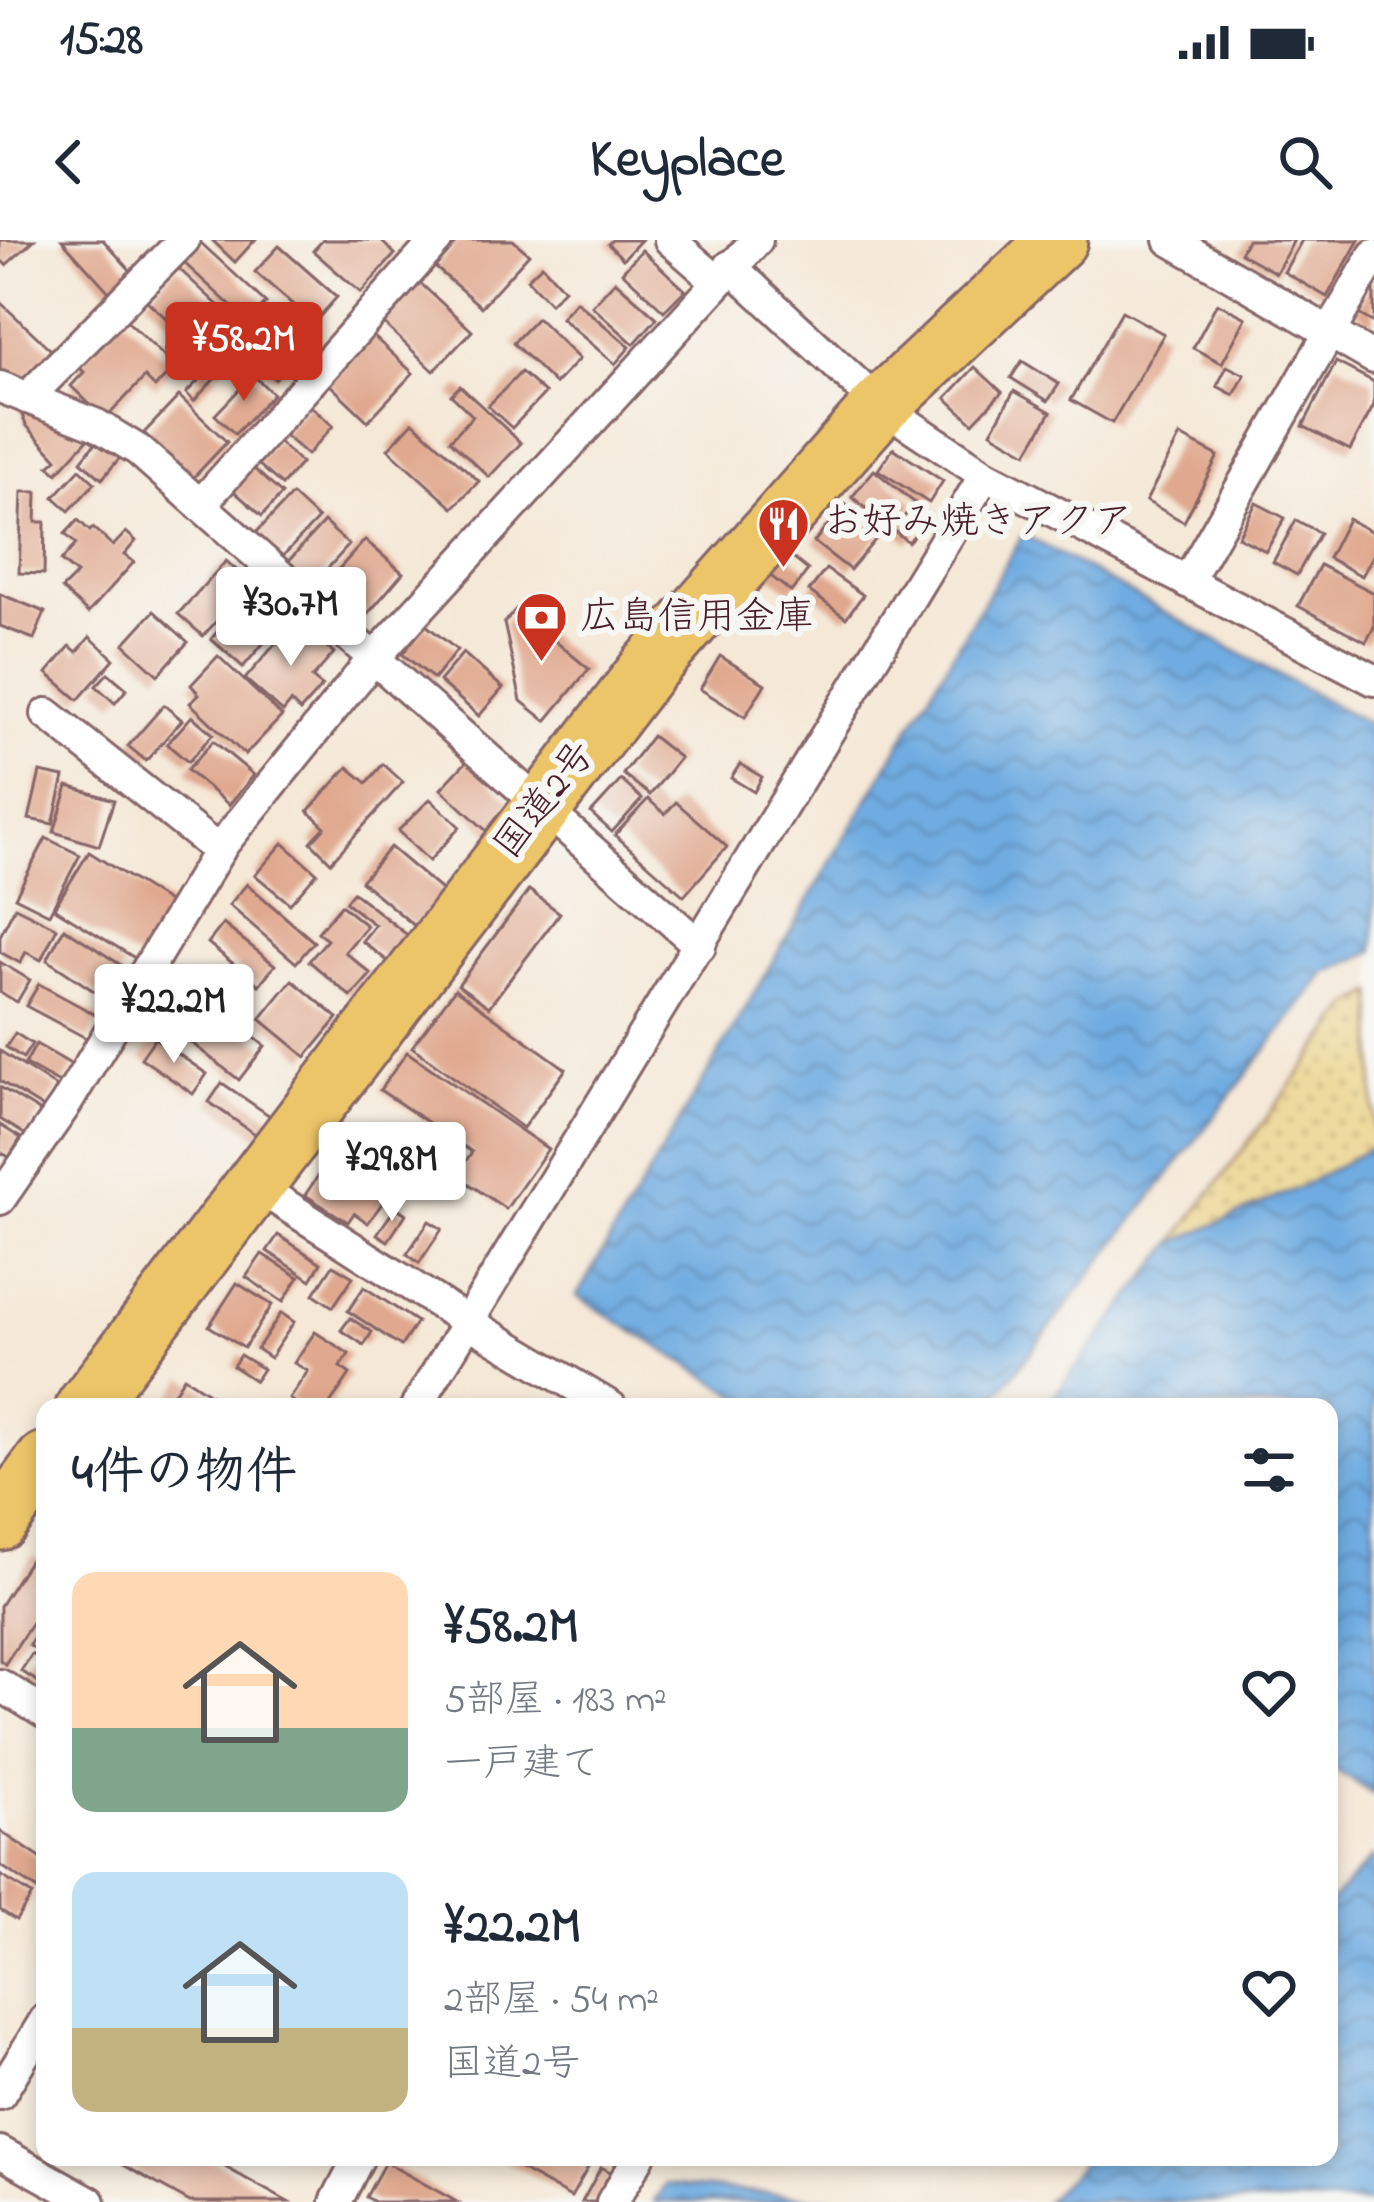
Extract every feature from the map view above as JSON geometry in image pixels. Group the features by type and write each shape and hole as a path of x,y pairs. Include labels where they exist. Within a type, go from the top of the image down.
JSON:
{"highway":[{"name":"国道2号","path":"93,1398 648,669 881,406 1058,240"},
{"path":"0,1521 36,1473"}],"street":[{"path":"184,240 14,392 97,425 138,450 700,946"},
{"path":"200,505 437,240"},
{"path":"670,240 724,274 881,406 985,475 1374,680"},
{"path":"0,1199 66,1103 219,851 374,658 757,240"},
{"path":"1169,240 1374,358"},
{"path":"1187,582 1374,255"},
{"path":"422,1398 985,475"},
{"path":"47,714 219,851"},
{"path":"253,1184 596,1398"},
{"path":"0,1685 36,1707"},
{"path":"0,2094 36,2035"},
{"path":"0,2152 90,2202"},
{"path":"336,2202 354,2166"},
{"path":"612,2202 634,2166"}],"sand":[{"path":"1374,993 1374,1146 1300,1187 1173,1243 1351,1005"}],"water":[{"path":"1023,534 1374,727 1374,951 1325,974 995,1398 741,1398 577,1296"},
{"path":"1374,1146 1374,1794 1338,1772 1338,1398 1052,1398 1173,1243 1300,1187"},
{"path":"1374,1856 1374,2202 1045,2202 1079,2166 1338,2166 1338,1894"},
{"path":"666,2184 863,2202 654,2202"}],"building":[{"path":"0,240 34,240 6,265 0,259"},
{"path":"62,240 103,240 132,272 109,292"},
{"path":"212,240 255,240 235,262"},
{"path":"323,240 380,240 395,254 361,293 313,251"},
{"path":"459,240 513,240 529,254 481,307 435,267"},
{"path":"641,240 623,259 608,244"},
{"path":"1247,240 1294,240 1276,273 1240,253"},
{"path":"1302,240 1359,240 1327,297 1284,272"},
{"path":"200,242 266,303 247,323 290,363 275,379 227,336 244,318 182,261"},
{"path":"279,246 337,297 314,323 255,272"},
{"path":"642,250 685,290 664,311 622,272"},
{"path":"542,265 564,289 550,303 527,279"},
{"path":"177,267 234,320 213,342 198,328 188,338 146,300"},
{"path":"1374,279 1374,323 1355,312"},
{"path":"418,281 472,331 434,371 380,320"},
{"path":"615,281 657,318 634,344 592,306"},
{"path":"576,301 630,347 615,364 561,318"},
{"path":"0,302 51,350 13,390 0,377"},
{"path":"1217,303 1246,318 1222,363 1193,348"},
{"path":"1122,311 1164,334 1112,423 1071,400"},
{"path":"123,317 175,367 155,387 145,377 105,419 71,386 84,372 77,365"},
{"path":"537,318 579,359 555,384 513,343"},
{"path":"372,335 413,373 368,421 327,382"},
{"path":"176,338 194,354 182,367 165,350"},
{"path":"225,342 236,352 218,371 207,360"},
{"path":"1022,361 1059,384 1048,401 1011,378"},
{"path":"1336,362 1374,382 1374,405 1350,450 1303,426"},
{"path":"206,365 217,376 194,401 186,393"},
{"path":"1227,366 1245,375 1234,395 1217,386"},
{"path":"975,367 1002,392 973,423 946,398"},
{"path":"521,372 545,393 512,428 488,406"},
{"path":"253,375 273,394 235,434 215,415"},
{"path":"460,386 521,443 489,477 450,440 473,416 451,395"},
{"path":"1014,391 1051,412 1027,453 991,432"},
{"path":"179,396 227,442 192,479 144,433"},
{"path":"16,400 90,437 57,473 49,466 57,459 26,425"},
{"path":"308,404 333,426 307,455 282,433"},
{"path":"413,422 479,481 453,508 388,449"},
{"path":"1180,436 1218,456 1184,522 1146,501"},
{"path":"100,437 122,455 102,479 81,461"},
{"path":"276,440 301,463 282,485 256,462"},
{"path":"893,448 943,481 929,503 878,470"},
{"path":"249,464 282,494 262,516 229,487"},
{"path":"80,469 95,483 69,511 54,497"},
{"path":"874,470 915,503 903,518 918,531 908,542 852,497"},
{"path":"22,492 37,492 36,522 45,522 44,574 19,573"},
{"path":"292,495 318,519 280,559 254,535"},
{"path":"1256,503 1285,518 1266,551 1238,537"},
{"path":"845,504 881,533 850,570 814,542"},
{"path":"1348,519 1374,533 1374,554 1362,576 1328,558"},
{"path":"78,520 113,546 126,532 136,541 124,555 134,562 88,613 62,589 77,574 61,561 76,544 65,534"},
{"path":"1296,520 1320,533 1297,575 1273,562"},
{"path":"324,522 349,545 309,589 284,566"},
{"path":"365,540 403,573 366,616 328,581"},
{"path":"780,548 808,570 791,592 763,570"},
{"path":"226,561 251,583 203,636 178,614"},
{"path":"1320,565 1374,593 1374,627 1366,642 1298,606"},
{"path":"826,569 863,595 846,618 809,591"},
{"path":"254,589 286,617 243,667 211,639"},
{"path":"0,594 45,612 34,639 0,626"},
{"path":"516,609 589,669 546,721 521,701 504,623"},
{"path":"154,611 188,642 158,675 124,644"},
{"path":"296,620 334,653 312,678 322,686 300,711 291,702 283,712 245,679"},
{"path":"426,625 457,650 434,679 402,654"},
{"path":"90,637 114,659 78,700 47,673 70,646 77,652"},
{"path":"463,653 503,688 479,716 439,681"},
{"path":"218,656 282,716 245,755 190,703 199,694 191,685"},
{"path":"720,656 765,684 745,717 700,689"},
{"path":"108,673 127,689 115,703 96,686"},
{"path":"164,705 182,720 146,761 128,746"},
{"path":"192,716 213,734 188,762 167,744"},
{"path":"652,736 680,758 650,795 623,774"},
{"path":"213,741 254,775 229,805 187,770"},
{"path":"467,761 517,807 491,835 441,789"},
{"path":"383,764 403,782 331,862 311,842 325,827 308,811 348,767 367,783"},
{"path":"740,764 762,777 754,792 731,778"},
{"path":"40,772 64,777 53,824 29,819"},
{"path":"621,780 642,799 612,832 591,813"},
{"path":"68,786 114,800 99,846 54,832"},
{"path":"430,799 460,827 429,861 398,831"},
{"path":"648,799 665,814 676,802 727,847 684,896 615,835"},
{"path":"46,838 80,855 49,914 15,897"},
{"path":"283,843 317,873 290,904 255,875"},
{"path":"390,847 446,894 417,928 361,881"},
{"path":"89,852 173,905 138,960 54,908"},
{"path":"247,884 314,942 296,963 229,905"},
{"path":"529,890 560,913 489,1007 458,985"},
{"path":"353,892 411,938 390,963 362,941 375,925 345,902"},
{"path":"341,905 367,926 345,952 371,974 351,997 309,961 327,940 318,932"},
{"path":"15,907 57,928 41,960 26,952 20,963 0,952 0,936"},
{"path":"223,924 275,965 259,985 208,943"},
{"path":"64,928 124,967 106,999 47,960"},
{"path":"0,962 30,980 17,1002 0,992"},
{"path":"292,980 338,1018 306,1057 260,1019"},
{"path":"39,984 100,1017 88,1039 26,1006"},
{"path":"188,986 265,1046 239,1080 162,1020"},
{"path":"455,989 566,1069 523,1128 412,1047"},
{"path":"15,1033 32,1044 23,1058 6,1047"},
{"path":"155,1038 207,1074 193,1094 141,1058"},
{"path":"36,1044 74,1066 63,1085 25,1064"},
{"path":"0,1051 58,1088 45,1109 0,1081"},
{"path":"407,1052 548,1149 506,1209 456,1175 472,1152 380,1090"},
{"path":"222,1083 276,1120 262,1139 209,1102"},
{"path":"0,1087 41,1112 26,1135 0,1119"},
{"path":"0,1125 21,1138 9,1157 0,1152"},
{"path":"328,1161 385,1199 368,1223 354,1213 348,1222 305,1195"},
{"path":"396,1207 406,1214 388,1241 377,1234"},
{"path":"429,1221 442,1229 419,1263 407,1254"},
{"path":"278,1235 321,1263 311,1280 267,1251"},
{"path":"262,1254 299,1277 283,1302 246,1277"},
{"path":"333,1265 353,1277 333,1307 314,1294"},
{"path":"237,1283 272,1305 244,1348 209,1326"},
{"path":"364,1287 417,1322 401,1346 348,1311"},
{"path":"281,1313 294,1322 270,1358 257,1349"},
{"path":"350,1318 372,1332 364,1345 341,1330"},
{"path":"315,1332 349,1354 340,1367 350,1374 334,1398 290,1398 308,1371 294,1363"},
{"path":"240,1355 263,1369 255,1381 233,1366"},
{"path":"184,1377 213,1396 212,1398 171,1398"},
{"path":"33,1555 36,1557 36,1617 5,1664 0,1660 0,1606"},
{"path":"32,1654 36,1656 36,1680 21,1671"},
{"path":"0,1831 36,1855 36,1889 0,1865"},
{"path":"0,1875 32,1895 16,1920 0,1910"},
{"path":"125,2166 223,2166 288,2202 190,2202"},
{"path":"383,2166 392,2166 457,2202 375,2202 366,2197"},
{"path":"514,2166 589,2166 571,2197"},
{"path":"601,2167 612,2173 596,2202 582,2202"}],"place":[{"name":"お好み焼きアクア","path":"784,569"},
{"name":"広島信用金庫","path":"541,664"}]}
